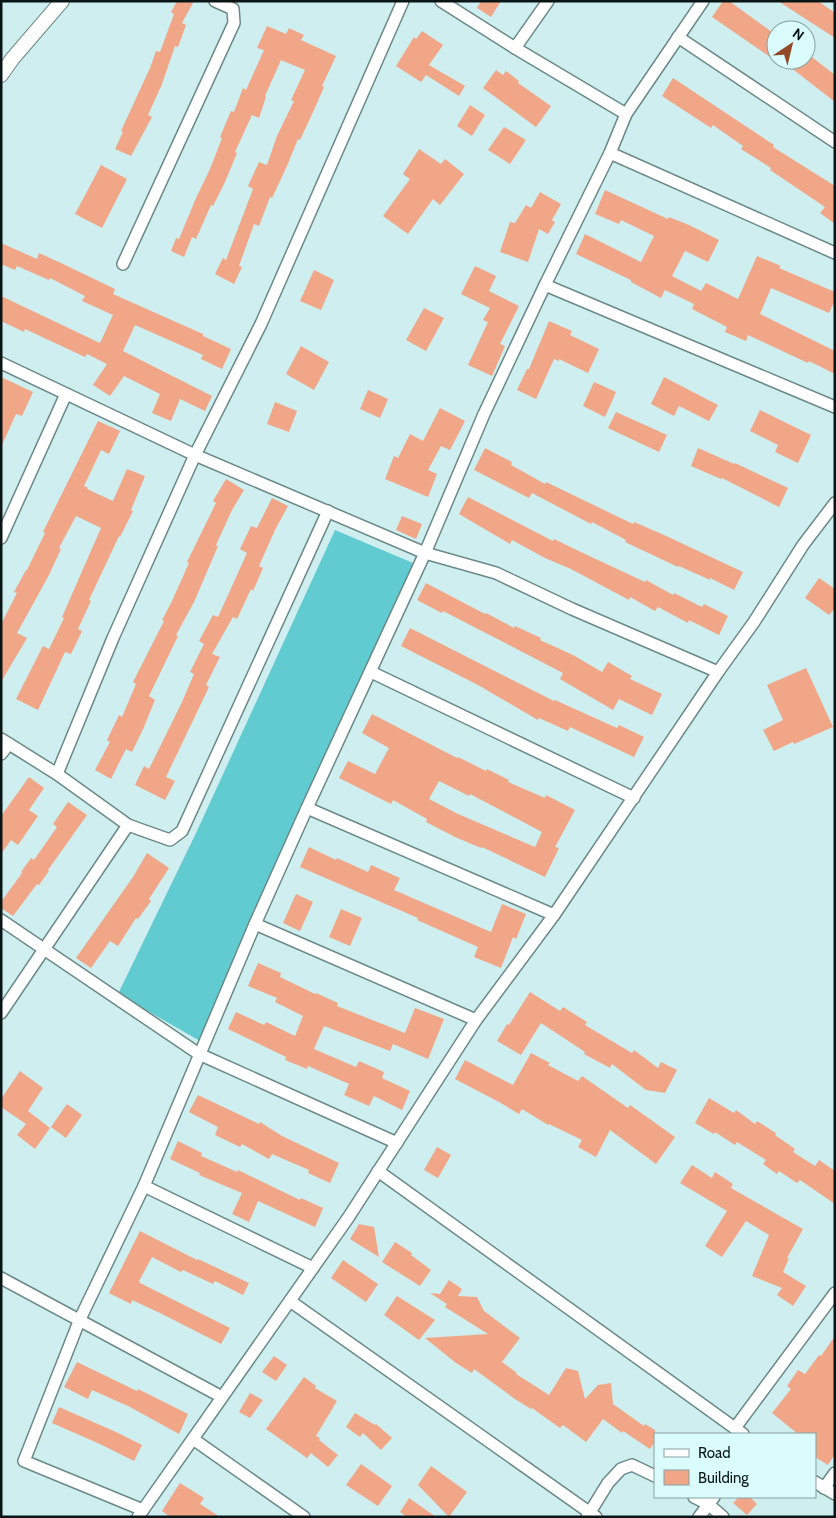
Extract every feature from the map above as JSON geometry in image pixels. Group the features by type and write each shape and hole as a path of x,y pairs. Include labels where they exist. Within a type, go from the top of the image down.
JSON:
{"street":[{"path":"1,75 13,58 62,1"},
{"path":"123,264 234,22 233,9 215,1"},
{"path":"57,774 112,638 195,455 261,324 403,1"},
{"path":"441,1 515,48 626,114"},
{"path":"515,48 548,1"},
{"path":"703,1 626,114 610,153 484,414 426,553 307,808 199,1054 144,1186 80,1319 24,1461 140,1513 348,1218 476,1020 554,915 718,672 754,622 803,545 835,503"},
{"path":"678,37 835,142"},
{"path":"610,153 835,253"},
{"path":"545,285 835,407"},
{"path":"1,363 195,455 426,553 496,573 572,609 718,672"},
{"path":"1,538 66,394"},
{"path":"1,754 5,741 57,774 128,825 170,840 182,831 328,511"},
{"path":"371,672 634,798"},
{"path":"307,808 554,915"},
{"path":"1,1013 128,825"},
{"path":"1,920 199,1054 397,1143"},
{"path":"256,924 476,1020"},
{"path":"378,1171 739,1431 835,1293"},
{"path":"144,1186 313,1268"},
{"path":"1,1278 222,1397"},
{"path":"290,1302 591,1515 608,1483 621,1469 632,1466 654,1476"},
{"path":"193,1439 304,1517"},
{"path":"835,1473 819,1485 835,1494"},
{"path":"700,1517 711,1500 723,1517"}],"shaded area":[{"path":"335,530 420,566 207,1045 118,994 197,831"}],"building":[{"path":"177,1 194,1 182,23 186,25 178,47 175,46 162,84 148,115 152,117 131,156 115,149 156,51 160,52 174,14 171,12"},
{"path":"481,1 501,1 491,17 477,8"},
{"path":"723,1 729,1 766,28 766,54 712,17"},
{"path":"778,1 818,1 835,13 835,38 816,26 816,20 807,20"},
{"path":"267,26 286,34 289,28 304,35 301,40 336,56 322,86 324,87 314,110 300,140 298,139 272,198 270,197 259,226 254,224 239,266 242,267 234,284 215,274 223,258 226,260 253,189 248,186 259,162 267,165 277,136 294,101 291,100 305,70 281,60 265,96 259,118 252,115 235,152 237,153 225,182 213,206 211,205 196,239 192,237 184,257 171,251 176,238 179,239 210,169 231,111 234,112 243,88 246,90 264,50 257,48"},
{"path":"422,31 443,45 429,65 465,86 459,96 426,75 421,82 396,66 414,37 416,39"},
{"path":"816,60 835,75 835,102 794,70 816,70"},
{"path":"496,70 503,75 506,71 519,81 518,83 551,106 536,127 483,88"},
{"path":"673,78 774,145 773,147 835,186 835,224 820,213 825,207 741,149 743,146 713,125 711,128 662,96"},
{"path":"470,105 485,115 472,136 457,126"},
{"path":"504,127 526,140 510,164 488,150"},
{"path":"419,149 441,164 445,159 464,174 440,205 433,199 408,234 383,216 410,179 403,174"},
{"path":"101,165 127,179 102,228 75,214"},
{"path":"605,190 668,219 669,217 689,225 719,240 708,262 685,251 672,276 701,291 706,283 738,299 757,256 781,266 779,268 835,292 835,300 829,313 771,288 760,314 835,351 835,374 748,335 746,341 725,332 727,327 692,309 694,304 665,290 661,298 631,282 631,280 576,254 585,234 641,262 654,236 621,220 619,224 595,214"},
{"path":"540,192 561,204 552,220 555,222 548,234 539,229 528,262 500,252 510,222 515,223 526,205 531,208"},
{"path":"1,243 37,259 39,253 61,263 115,289 113,294 203,334 203,336 231,349 222,369 201,359 203,355 135,325 123,351 212,396 205,411 180,399 171,421 152,413 160,394 124,376 110,396 93,385 107,364 87,354 85,357 25,329 24,332 1,321 1,296 100,343 113,315 82,301 85,296 50,278 49,280 17,266 15,270 1,264"},
{"path":"475,266 496,276 489,291 519,306 500,344 505,346 492,376 468,365 488,322 483,320 490,308 461,294"},
{"path":"314,270 334,280 321,310 300,301"},
{"path":"424,308 444,318 426,351 406,340"},
{"path":"549,321 572,331 570,335 599,349 588,373 559,359 559,361 554,359 536,399 517,390 527,369 529,369"},
{"path":"301,346 329,362 314,390 286,374"},
{"path":"1,377 33,392 22,416 16,414 1,447"},
{"path":"664,377 718,405 709,421 679,406 674,416 651,404"},
{"path":"594,382 616,392 605,417 583,406"},
{"path":"368,390 388,399 380,418 360,409"},
{"path":"275,402 297,411 289,432 267,424"},
{"path":"440,408 465,421 450,450 441,446 428,470 437,474 428,497 385,479 394,456 398,458 410,434 423,441"},
{"path":"760,410 811,435 798,463 775,452 778,445 750,431"},
{"path":"616,412 667,435 659,452 608,428"},
{"path":"98,421 120,431 109,454 101,450 84,486 113,501 127,469 145,476 131,510 133,511 89,600 91,601 78,629 82,631 71,654 65,652 38,710 16,699 43,646 49,649 64,618 62,617 101,528 76,516 59,548 61,549 49,575 17,633 27,638 1,682 1,624 17,593 14,592 27,570 45,533 43,532"},
{"path":"485,448 512,462 511,465 545,484 546,482 633,524 634,522 664,535 743,572 734,590 710,578 710,580 678,567 625,542 626,540 592,522 591,524 532,493 529,498 474,470"},
{"path":"698,448 788,488 779,507 722,478 691,466"},
{"path":"226,479 244,490 232,510 194,602 176,635 178,636 149,696 155,700 144,727 132,752 126,749 111,779 95,770 110,742 107,740 119,715 122,717 136,684 133,682 164,621 162,620 189,563 187,562 216,503 213,501"},
{"path":"468,497 553,541 554,539 645,582 646,580 673,595 674,593 702,607 704,604 728,616 719,635 689,620 688,623 658,607 655,611 630,597 629,600 512,540 510,544 459,514"},
{"path":"272,498 288,506 259,566 263,568 253,591 251,589 237,619 233,617 212,654 220,657 206,685 209,687 166,777 175,781 165,800 135,785 144,766 149,769 182,702 194,674 190,672 204,644 199,641 213,615 218,617 247,553 240,549 251,526 257,528"},
{"path":"402,516 422,524 416,539 396,530"},
{"path":"819,578 835,589 835,608 829,615 805,598"},
{"path":"426,583 514,628 515,626 541,638 540,640 573,655 602,672 608,662 632,676 630,679 662,694 652,715 619,699 613,710 560,679 563,673 443,611 442,613 417,600"},
{"path":"410,628 554,701 617,728 619,725 644,737 634,757 570,727 568,731 539,718 538,720 478,685 401,646"},
{"path":"806,668 833,727 774,751 763,730 783,720 767,685"},
{"path":"372,714 457,758 486,771 487,769 509,780 508,782 545,798 546,795 575,810 555,847 559,848 545,877 482,847 455,837 426,822 427,819 393,800 391,804 339,778 348,761 375,774 389,748 362,733","holes":["439,781 469,796 470,794 542,832 535,847 458,814 429,799"]},
{"path":"29,777 44,788 29,810 38,816 18,845 11,840 1,854 1,816"},
{"path":"68,802 87,815 39,885 37,884 13,916 1,908 1,902 31,858 34,860 57,827 53,824"},
{"path":"309,847 368,872 371,865 400,878 394,890 491,932 502,904 526,914 516,939 513,937 501,968 474,957 478,947 417,920 418,918 300,867"},
{"path":"147,853 169,868 149,899 151,901 138,919 136,918 118,946 110,941 91,968 76,958 133,877"},
{"path":"296,894 313,902 300,931 283,923"},
{"path":"341,909 362,918 350,946 329,937"},
{"path":"258,963 281,973 280,977 338,1003 337,1006 405,1033 415,1008 444,1019 428,1059 393,1044 390,1051 324,1026 314,1049 356,1067 359,1061 384,1072 382,1078 410,1091 402,1110 374,1096 369,1106 344,1095 349,1084 308,1066 307,1069 285,1060 286,1057 228,1029 236,1012 264,1025 266,1022 295,1036 303,1016 275,1002 277,998 248,986"},
{"path":"530,992 560,1011 563,1007 587,1022 585,1025 632,1053 634,1050 658,1068 661,1062 677,1070 665,1093 646,1090 612,1064 610,1068 584,1054 585,1052 541,1023 521,1055 497,1041"},
{"path":"531,1053 550,1063 548,1065 578,1081 582,1076 628,1108 630,1105 675,1137 656,1164 610,1130 596,1157 578,1147 582,1140 548,1125 522,1109 519,1114 455,1079 465,1060 513,1085"},
{"path":"20,1071 43,1088 28,1111 50,1128 35,1149 17,1135 26,1124 1,1107 1,1099"},
{"path":"198,1095 259,1124 260,1122 282,1136 339,1163 330,1183 308,1173 309,1170 272,1154 269,1159 242,1144 240,1147 215,1135 218,1127 189,1112"},
{"path":"709,1098 734,1113 736,1110 755,1124 757,1121 776,1133 775,1135 795,1149 793,1152 815,1166 819,1160 835,1171 835,1204 800,1180 797,1183 779,1171 777,1174 763,1164 766,1160 737,1142 735,1145 715,1132 714,1134 695,1123"},
{"path":"67,1104 82,1115 66,1138 51,1127"},
{"path":"178,1141 202,1153 201,1156 237,1172 238,1170 300,1200 301,1198 323,1208 315,1227 258,1201 249,1222 232,1214 242,1193 199,1175 200,1173 170,1159"},
{"path":"437,1147 451,1155 438,1178 424,1170"},
{"path":"692,1165 712,1178 715,1172 733,1184 731,1188 803,1229 787,1258 789,1258 783,1272 806,1286 793,1306 777,1295 782,1288 752,1276 769,1235 746,1221 722,1257 705,1246 727,1211 680,1183"},
{"path":"359,1224 374,1227 379,1257 350,1239"},
{"path":"140,1231 197,1260 249,1283 243,1295 215,1281 213,1284 183,1270 181,1272 152,1257 139,1281 230,1328 221,1344 132,1300 131,1304 109,1293"},
{"path":"395,1242 412,1253 411,1255 431,1270 420,1286 382,1262"},
{"path":"343,1260 378,1284 366,1302 331,1278"},
{"path":"449,1280 462,1289 458,1296 477,1297 484,1311 520,1338 502,1362 516,1374 549,1395 566,1368 578,1371 585,1399 598,1385 611,1383 613,1404 644,1426 645,1424 655,1430 654,1443 650,1449 623,1431 622,1433 603,1419 586,1442 563,1425 560,1428 532,1408 515,1399 474,1369 472,1373 456,1363 425,1338 488,1334 445,1307 447,1304 430,1293 440,1294"},
{"path":"397,1296 435,1320 419,1340 384,1315"},
{"path":"835,1336 835,1454 828,1465 816,1458 816,1433 797,1433 772,1413 791,1389 787,1386 798,1370 805,1374 819,1355 821,1356"},
{"path":"274,1356 287,1365 276,1381 262,1372"},
{"path":"77,1362 188,1414 179,1434 130,1407 92,1390 88,1399 64,1387"},
{"path":"304,1377 316,1386 315,1388 337,1401 316,1436 338,1455 328,1467 311,1453 307,1458 266,1429"},
{"path":"250,1393 263,1400 250,1418 239,1412"},
{"path":"59,1407 142,1445 134,1461 52,1423"},
{"path":"355,1413 376,1424 392,1438 381,1450 363,1433 360,1437 346,1427"},
{"path":"361,1464 392,1486 378,1506 346,1485"},
{"path":"431,1466 467,1492 449,1517 418,1485"},
{"path":"180,1483 204,1498 200,1504 220,1517 170,1517 162,1511"},
{"path":"409,1498 436,1517 407,1517 400,1512"},
{"path":"738,1498 751,1498 757,1504 747,1515 733,1503"}]}
